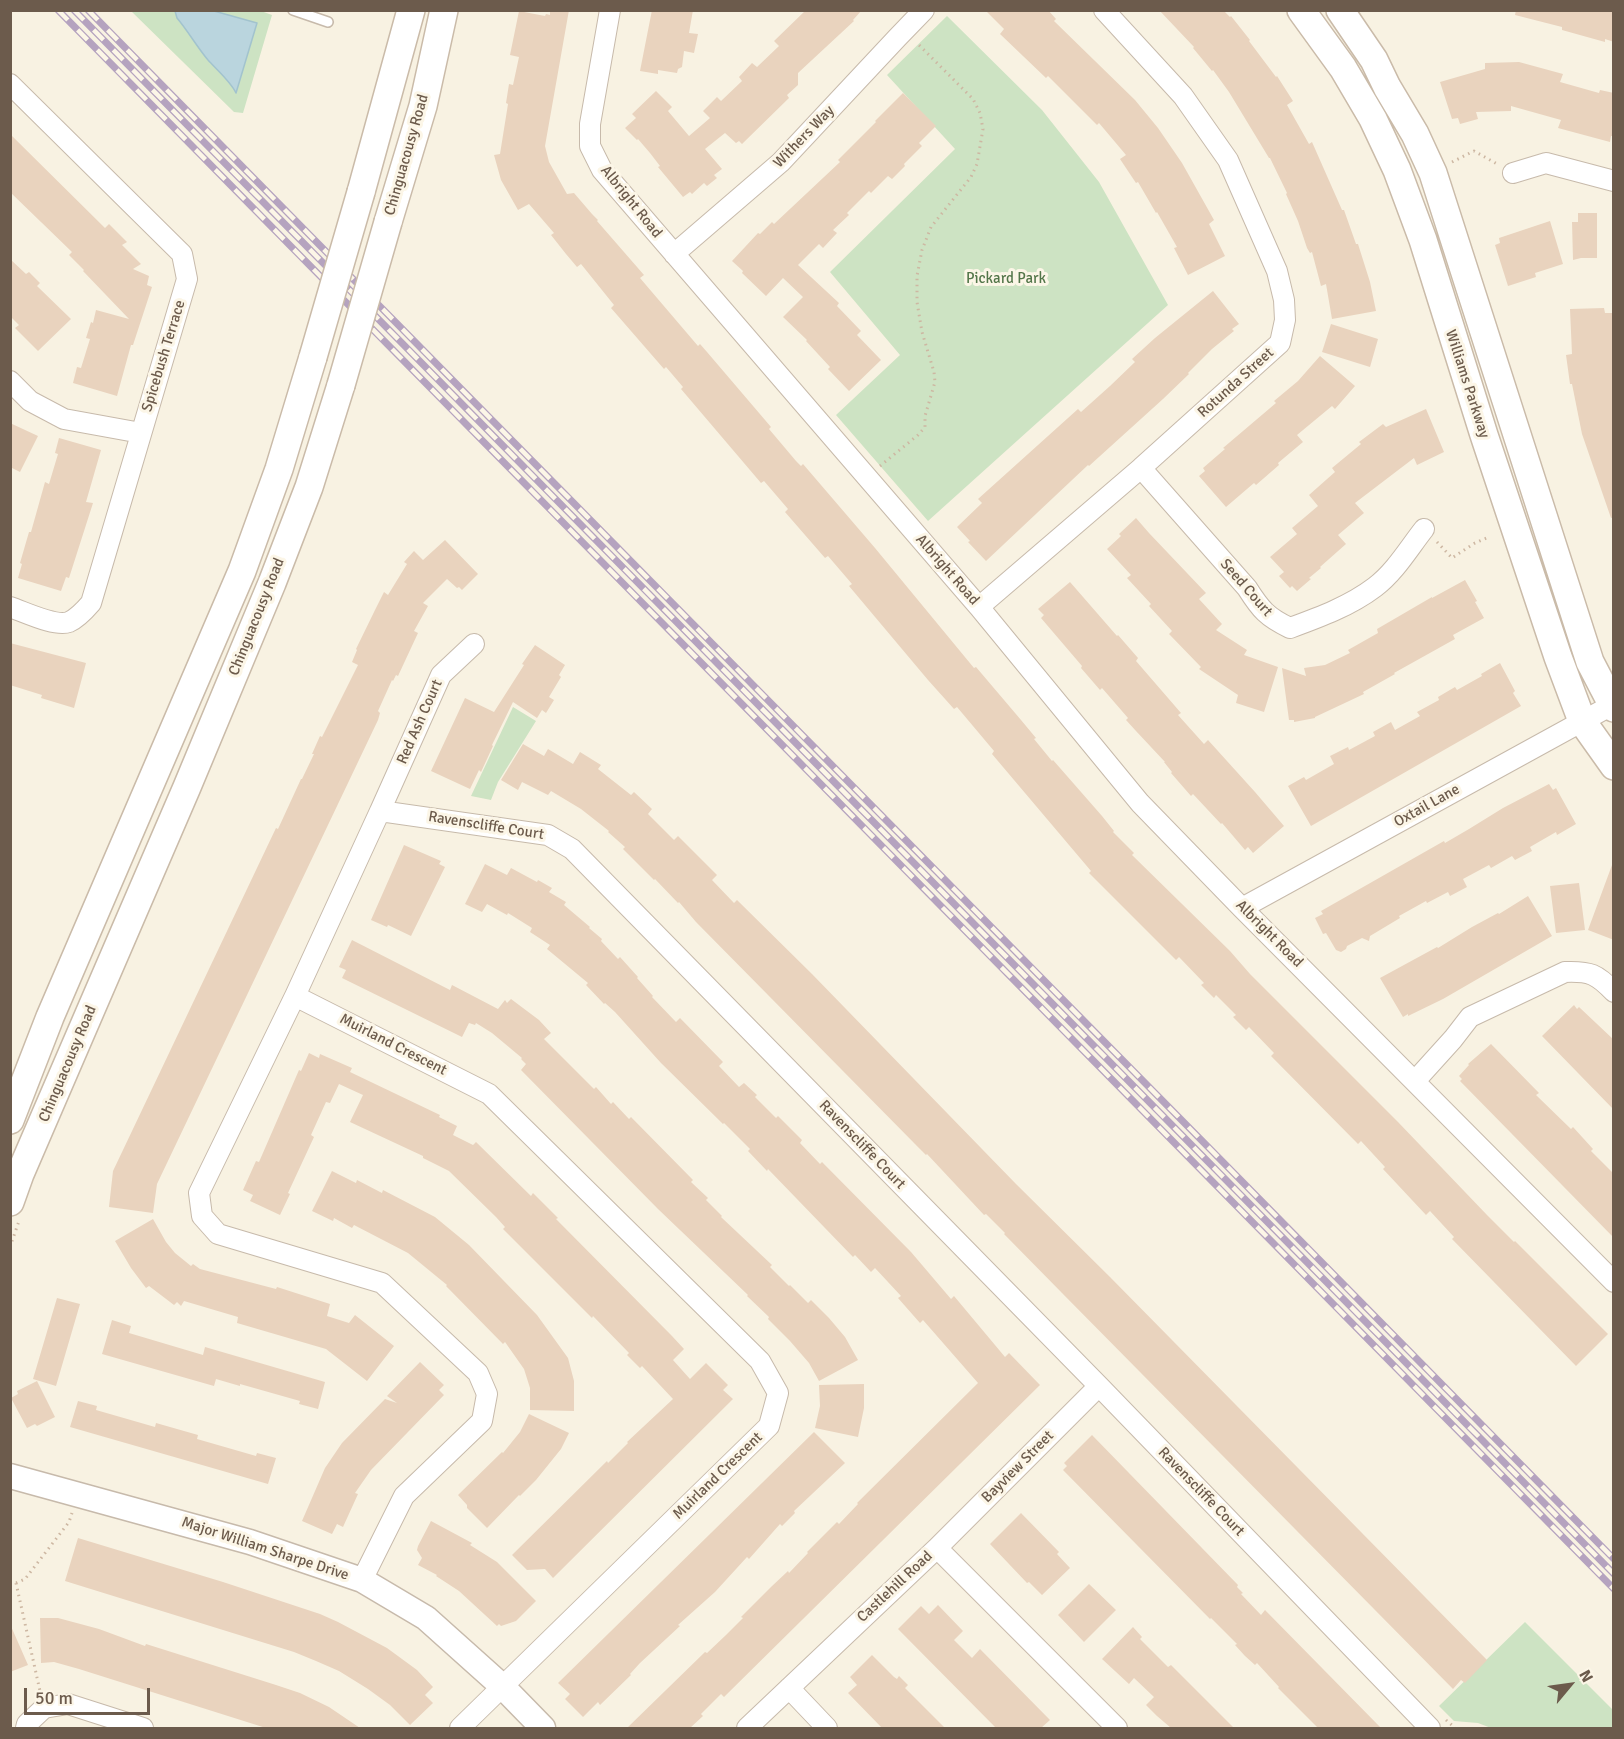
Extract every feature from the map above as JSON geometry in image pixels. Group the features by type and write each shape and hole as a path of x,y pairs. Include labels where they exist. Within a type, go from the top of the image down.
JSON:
{"main road":[{"name":"Chinguacousy Road","path":"10,1120 50,1017 242,572 279,469 313,357 411,10"},
{"name":"Chinguacousy Road","path":"10,1203 25,1163 187,787 272,583 309,487 423,106 444,10"},
{"name":"Williams Parkway","path":"1301,10 1342,68 1373,119 1397,170 1423,240 1445,314 1558,657 1582,721 1614,766"},
{"name":"Williams Parkway","path":"1340,10 1374,60 1415,134 1432,173 1590,662 1613,706"}],"street":[{"name":"Albright Road","path":"610,10 590,124 590,146 602,170 979,607 1140,803 1614,1282"},
{"name":"Withers Way","path":"674,254 781,162 924,10"},
{"name":"Rotunda Street","path":"979,607 1142,468 1280,343 1285,320 1284,300 1277,271 1228,159 1183,96 1104,10"},
{"name":"Spicebush Terrace","path":"10,84 182,254 187,279 91,603 82,614 68,622 51,621 10,606"},
{"path":"1513,173 1546,163 1614,181"},
{"path":"10,381 30,401 64,419 141,433"},
{"name":"Seed Court","path":"1142,468 1247,588 1259,607 1273,620 1290,628 1334,611 1376,586 1394,568 1424,529"},
{"name":"Red Ash Court","path":"380,811 441,675 474,644"},
{"name":"Oxtail Lane","path":"1242,908 1613,706"},
{"path":"362,1580 404,1496 482,1421 487,1394 478,1373 382,1283 218,1234 202,1216 199,1193 295,996 380,811"},
{"name":"Ravenscliffe Court","path":"380,811 548,835 572,849 1099,1386 1430,1728"},
{"path":"1415,1081 1470,1017 1565,972 1577,971 1595,975 1614,992"},
{"name":"Muirland Crescent","path":"295,996 489,1094 760,1361 778,1393 769,1426 460,1728"},
{"name":"Bayview Street","path":"938,1548 1099,1386"},
{"name":"Major William Sharpe Drive","path":"10,1476 250,1542 362,1580 426,1618 543,1728"},
{"name":"Castlehill Road","path":"747,1728 938,1548 1117,1728"},
{"path":"789,1688 827,1728"},
{"path":"26,1728 27,1724 44,1708 68,1704 143,1728"}],"lane":[{"path":"293,10 328,22"}],"path":[{"path":"867,478 925,427 925,416 935,382 917,302 917,276 922,250 931,227 971,177 977,164 983,129 980,113 973,99 905,30"},
{"path":"1432,173 1474,151 1513,173"},
{"path":"1424,529 1452,558 1489,537"},
{"path":"10,1583 26,1579 69,1522 78,1495"},
{"path":"16,1583 44,1708"}],"green space":[{"path":"131,11 196,11 200,48 207,58 242,72 256,23 214,11 261,11 272,15 243,113 234,112"},
{"name":"Pickard Park","path":"947,16 1042,110 1099,182 1168,305 928,521 836,415 900,355 830,272 955,149 887,75"},
{"path":"513,707 536,721 498,782 491,800 471,796"},
{"path":"1525,1622 1612,1709 1613,1728 1491,1728 1478,1723 1454,1721 1439,1706"}],"water":[{"path":"175,11 214,11 257,23 236,93 200,50 177,18"}],"building":[{"path":"550,10 569,10 545,146 549,162 567,194 574,193 598,220 644,275 640,278 771,427 769,429 796,461 801,466 803,464 875,548 974,668 976,667 1036,738 1034,739 1052,761 1134,853 1132,855 1230,951 1487,1215 1608,1334 1576,1366 1452,1239 1454,1237 1430,1211 1426,1215 1383,1169 1385,1167 1361,1141 1358,1144 1271,1056 1274,1053 1249,1027 1246,1030 1233,1017 1236,1015 1216,995 1214,998 1201,985 1204,983 1179,957 1176,960 1089,873 1091,871 992,754 994,751 957,707 954,709 928,680 849,586 852,584 828,556 825,558 785,512 788,509 764,481 761,483 681,389 683,387 666,367 664,369 611,308 614,305 581,264 577,267 551,235 554,233 529,204 518,210 501,180 494,155 500,154 509,84 513,85 519,57 510,55 519,11 545,16 550,15"},
{"path":"652,10 693,10 689,33 698,34 694,53 684,51 682,67 677,73 658,70 658,74 640,71"},
{"path":"806,10 862,10 854,21 798,73 798,85 787,95 789,98 742,144 739,141 736,143 725,133 705,149 722,169 714,175 717,178 707,186 704,183 692,194 690,192 683,197 658,167 660,166 650,153 625,128 636,118 632,114 656,91 672,107 668,111 689,136 710,118 703,111 717,97 721,101 742,81 739,77 752,63 757,67 779,46 774,41"},
{"path":"985,10 1048,10 1056,19 1054,21 1135,100 1158,128 1182,163 1214,220 1209,224 1225,256 1188,275 1174,248 1177,247 1157,212 1120,159 1126,155 1099,123 1097,125 1048,76 1046,78 1000,34 1004,29"},
{"path":"1159,10 1223,10 1231,16 1277,76 1293,101 1287,105 1309,144 1312,142 1342,210 1344,210 1356,244 1358,244 1376,311 1332,319 1326,284 1321,286 1312,252 1310,253 1307,248 1287,193 1270,158 1213,70"},
{"path":"1516,10 1614,10 1614,42 1605,39 1605,42 1562,30 1562,27 1515,15"},
{"path":"1519,62 1563,74 1560,82 1599,93 1600,90 1614,93 1614,136 1611,136 1610,142 1558,128 1561,120 1511,106 1511,111 1476,112 1478,119 1460,124 1458,118 1452,119 1440,82 1485,69 1485,63"},
{"path":"903,93 936,126 919,143 922,146 904,164 905,166 892,179 888,176 871,193 869,191 833,230 837,233 823,248 819,244 798,265 839,303 837,306 861,331 857,335 881,360 849,391 828,369 830,367 807,340 783,317 803,297 783,278 766,296 732,261 758,233 760,234 772,222 774,224 840,162 838,160"},
{"path":"10,134 105,228 109,224 127,242 122,245 141,264 133,269 149,276 147,285 152,287 133,345 131,345 117,396 73,383 77,367 81,368 90,339 86,338 96,310 129,319 69,255 72,252 10,192"},
{"path":"1578,213 1597,213 1597,258 1573,260 1572,222 1578,222"},
{"path":"1550,221 1563,264 1535,273 1536,277 1508,286 1495,245 1500,243 1499,238"},
{"path":"10,259 26,274 29,272 40,283 37,286 71,319 38,351 15,328 19,325 10,316"},
{"path":"1213,291 1239,324 1232,329 1234,331 986,561 957,527 982,503 978,499 1078,409 1081,412 1110,386 1135,362 1132,359 1155,338"},
{"path":"1604,308 1605,313 1614,313 1614,517 1611,518 1582,434 1572,384 1570,384 1566,355 1572,354 1570,309"},
{"path":"1331,324 1378,339 1370,367 1322,352"},
{"path":"1320,356 1355,386 1335,409 1332,406 1297,435 1303,442 1278,463 1279,465 1226,507 1199,476 1205,471 1203,468 1276,403 1274,401 1298,381"},
{"path":"1426,409 1444,452 1417,465 1414,458 1355,503 1364,513 1338,535 1346,544 1297,591 1292,586 1290,588 1279,576 1284,572 1270,557 1297,534 1292,528 1318,506 1309,495 1335,472 1332,468 1361,444 1359,442 1383,424 1386,427"},
{"path":"10,423 38,436 20,472 10,467"},
{"path":"59,438 101,450 86,502 93,503 69,578 66,577 61,591 18,578 22,564 20,563 45,482 49,484 58,454 55,453"},
{"path":"1136,518 1206,593 1199,599 1222,624 1216,630 1247,650 1244,655 1278,667 1264,712 1236,703 1238,695 1199,669 1201,667 1169,634 1172,631 1127,578 1131,575 1107,549"},
{"path":"445,540 478,574 462,590 447,579 423,603 428,606 414,631 418,633 398,676 396,675 392,680 378,711 380,713 378,720 157,1184 153,1213 109,1207 113,1171 276,828 278,829 314,754 312,754 320,736 322,737 358,665 352,662 356,649 384,592 388,595 407,564 404,562 414,551 423,560"},
{"path":"1465,580 1484,618 1453,635 1455,639 1363,692 1364,694 1315,718 1294,722 1294,720 1289,720 1282,668 1306,676 1304,668 1325,665 1350,653 1348,650 1378,633 1377,629"},
{"path":"1070,582 1138,658 1136,661 1181,713 1178,715 1204,744 1208,740 1284,826 1253,853 1248,847 1245,850 1193,794 1191,796 1171,773 1165,762 1126,720 1128,718 1102,688 1100,690 1041,618 1044,615 1038,609"},
{"path":"10,643 86,663 74,708 10,685"},
{"path":"535,645 565,665 549,697 554,700 546,713 542,710 537,718 513,702 481,772 479,770 470,789 431,771 465,698 494,712"},
{"path":"1500,663 1521,706 1311,826 1288,786 1304,777 1306,780 1334,764 1330,756 1348,747 1349,750 1375,736 1373,732 1391,722 1395,730 1420,716 1417,712 1439,700 1438,697 1455,687 1457,690"},
{"path":"523,744 544,756 548,749 573,764 580,752 601,765 598,769 631,795 634,792 652,809 648,814 674,840 678,836 717,875 712,880 734,903 737,900 812,974 1016,1184 1487,1660 1465,1683 1461,1680 1453,1689 1005,1233 986,1214 984,1215 679,902 623,849 625,847 609,831 581,809 551,791 548,795 522,782 518,790 501,780"},
{"path":"1549,784 1553,790 1556,788 1576,824 1530,847 1532,851 1515,860 1512,856 1491,868 1489,865 1463,879 1467,887 1450,896 1448,892 1427,903 1426,901 1370,936 1369,941 1362,938 1341,952 1336,950 1326,933 1323,934 1315,918 1323,914 1321,911"},
{"path":"404,845 441,861 439,864 445,867 411,936 371,920"},
{"path":"485,864 507,875 511,868 552,888 549,892 566,902 564,905 602,939 601,941 618,959 620,957 652,997 676,1022 680,1018 723,1062 719,1066 739,1087 744,1083 757,1095 755,1097 776,1118 778,1116 802,1140 800,1143 820,1164 822,1162 911,1252 951,1299 954,1296 1005,1357 1009,1353 1040,1385 724,1697 721,1694 690,1728 627,1728 705,1652 707,1653 726,1635 743,1618 741,1617 788,1571 789,1573 837,1522 839,1524 857,1503 978,1383 923,1320 920,1323 898,1298 901,1296 875,1268 871,1272 855,1255 853,1257 768,1169 767,1171 748,1151 750,1149 661,1063 615,1012 586,985 588,983 547,949 550,945 530,932 532,928 508,913 507,915 487,904 482,912 465,904"},
{"path":"1612,865 1614,865 1614,940 1588,930"},
{"path":"1579,883 1585,930 1556,933 1550,886"},
{"path":"1528,896 1552,936 1443,999 1403,1017 1380,978 1438,948"},
{"path":"352,940 450,990 452,985 498,1009 505,1000 507,1003 511,999 539,1020 551,1033 544,1039 594,1089 596,1087 629,1119 631,1117 693,1180 691,1182 708,1198 706,1200 721,1217 772,1265 770,1267 808,1303 811,1300 829,1318 845,1337 858,1360 819,1381 809,1363 748,1295 658,1209 521,1070 526,1064 522,1058 476,1023 475,1025 469,1023 462,1037 342,978 346,970 339,967"},
{"path":"1574,1005 1614,1040 1614,1110 1542,1036"},
{"path":"1491,1044 1539,1093 1536,1095 1571,1129 1573,1127 1593,1149 1591,1151 1614,1174 1614,1238 1460,1081 1462,1079 1459,1076 1468,1064"},
{"path":"309,1053 319,1058 320,1054 352,1068 350,1072 440,1115 439,1117 457,1126 453,1135 473,1145 476,1142 531,1196 533,1193 684,1349 673,1360 690,1379 706,1363 728,1385 723,1390 733,1399 553,1578 545,1569 527,1570 512,1555 673,1399 642,1366 640,1368 627,1355 629,1353 593,1316 592,1318 503,1229 505,1227 496,1217 449,1171 423,1156 350,1122 363,1095 339,1084 330,1103 326,1102 311,1135 314,1137 280,1215 250,1201 253,1195 243,1190 256,1161 259,1162 299,1070 301,1071"},
{"path":"332,1171 356,1183 357,1180 382,1193 383,1190 435,1217 469,1245 537,1315 568,1358 574,1381 574,1411 530,1410 530,1388 524,1369 505,1342 503,1344 447,1285 408,1253 354,1225 352,1228 334,1218 333,1221 312,1211"},
{"path":"153,1219 166,1242 191,1266 193,1264 200,1269 276,1289 277,1287 330,1304 327,1316 349,1323 355,1315 394,1346 367,1381 326,1349 237,1323 238,1317 184,1301 181,1306 177,1302 174,1305 149,1286 146,1288 115,1241"},
{"path":"57,1298 80,1304 56,1386 33,1379"},
{"path":"112,1320 131,1326 129,1333 203,1355 205,1347 325,1382 318,1409 299,1404 300,1401 240,1384 240,1386 216,1379 214,1386 102,1354"},
{"path":"420,1362 444,1385 439,1390 444,1395 371,1470 355,1493 358,1494 343,1527 337,1524 332,1534 302,1521 325,1468 342,1443 385,1399 397,1403 387,1396"},
{"path":"37,1381 55,1417 27,1428 11,1398 18,1394 17,1391"},
{"path":"864,1384 864,1408 858,1437 815,1428 820,1406 819,1385"},
{"path":"78,1401 97,1406 96,1410 155,1427 156,1423 198,1435 197,1439 256,1456 257,1453 276,1458 268,1484 70,1427"},
{"path":"529,1414 569,1433 561,1449 536,1480 487,1528 467,1508 458,1495 503,1453 520,1432"},
{"path":"814,1432 845,1463 794,1511 795,1513 782,1526 780,1524 715,1592 678,1625 680,1626 640,1663 631,1675 600,1705 598,1702 583,1717 565,1699 570,1694 558,1683"},
{"path":"1092,1435 1238,1585 1237,1587 1243,1593 1241,1594 1261,1615 1265,1610 1381,1728 1318,1728 1257,1663 1255,1665 1245,1656 1235,1645 1237,1644 1063,1470 1067,1466 1064,1463"},
{"path":"1021,1513 1059,1552 1057,1554 1070,1568 1042,1595 1029,1582 1027,1583 990,1544"},
{"path":"431,1521 472,1543 470,1545 497,1562 536,1601 516,1621 497,1626 459,1591 418,1565 422,1558 417,1550 418,1546"},
{"path":"78,1538 223,1582 338,1622 387,1648 417,1670 433,1687 425,1695 433,1703 410,1725 390,1705 368,1689 339,1671 316,1661 294,1652 65,1581"},
{"path":"1089,1584 1116,1610 1084,1642 1058,1615"},
{"path":"938,1605 963,1631 954,1640 972,1658 980,1649 1050,1720 1041,1728 996,1728 898,1629 921,1606 929,1614"},
{"path":"40,1618 58,1618 99,1629 145,1646 146,1644 300,1693 329,1707 360,1728 266,1728 79,1669 54,1662 41,1663"},
{"path":"10,1624 28,1665 10,1672"},
{"path":"1133,1627 1142,1637 1140,1639 1168,1667 1171,1665 1234,1728 1171,1728 1146,1705 1154,1697 1134,1678 1129,1684 1102,1659"},
{"path":"872,1655 894,1677 897,1679 899,1676 908,1685 905,1688 945,1728 882,1728 848,1693 857,1685 850,1677"}],"railway":[{"path":"58,10 1614,1589"},
{"path":"74,10 1614,1574"},
{"path":"88,10 1614,1559"}]}
